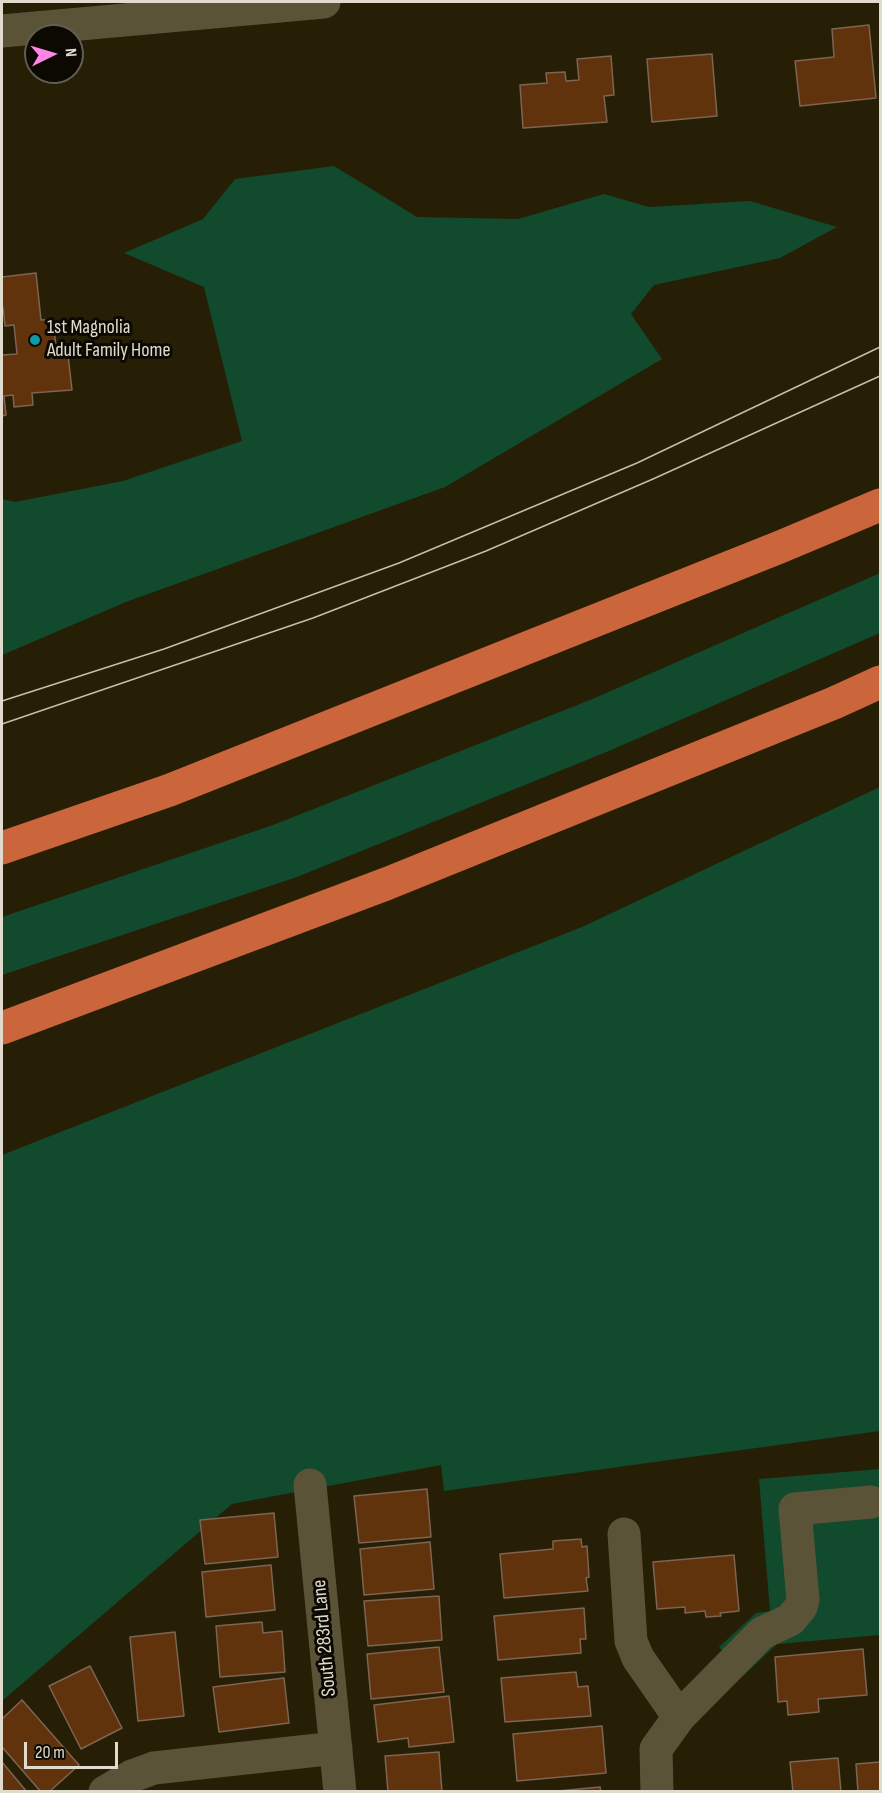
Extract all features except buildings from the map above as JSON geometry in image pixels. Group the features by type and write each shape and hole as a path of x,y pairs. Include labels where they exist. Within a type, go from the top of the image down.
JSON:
{"highway":[{"path":"2,848 171,790 880,505"},
{"path":"2,1028 386,884 834,703 880,682"}],"street":[{"path":"2,31 324,2"},
{"name":"South 283rd Lane","path":"310,1485 340,1791"},
{"path":"657,1791 656,1749 679,1717 762,1633 790,1620 801,1607 803,1600 795,1509 871,1502"},
{"path":"624,1534 631,1641 638,1658 679,1717"},
{"path":"105,1791 132,1776 154,1768 336,1748"}],"green space":[{"path":"334,166 417,217 518,219 604,194 649,207 750,201 837,227 780,258 654,285 631,314 662,359 445,487 126,602 2,655 2,499 15,502 123,481 242,441 204,287 124,253 203,219 235,179"},
{"path":"880,573 880,633 609,751 297,877 2,975 2,917 273,825 590,700"},
{"path":"880,787 880,1431 444,1491 441,1465 232,1504 2,1701 2,1155 582,927"},
{"path":"880,1469 880,1635 777,1644 744,1675 719,1647 756,1613 770,1611 759,1479"}],"tram line":[{"path":"2,701 164,649 399,563 637,463 880,347"},
{"path":"2,724 313,618 486,551 653,479 880,376"}],"place":[{"name":"1st Magnolia Adult Family Home","path":"35,340"}]}
